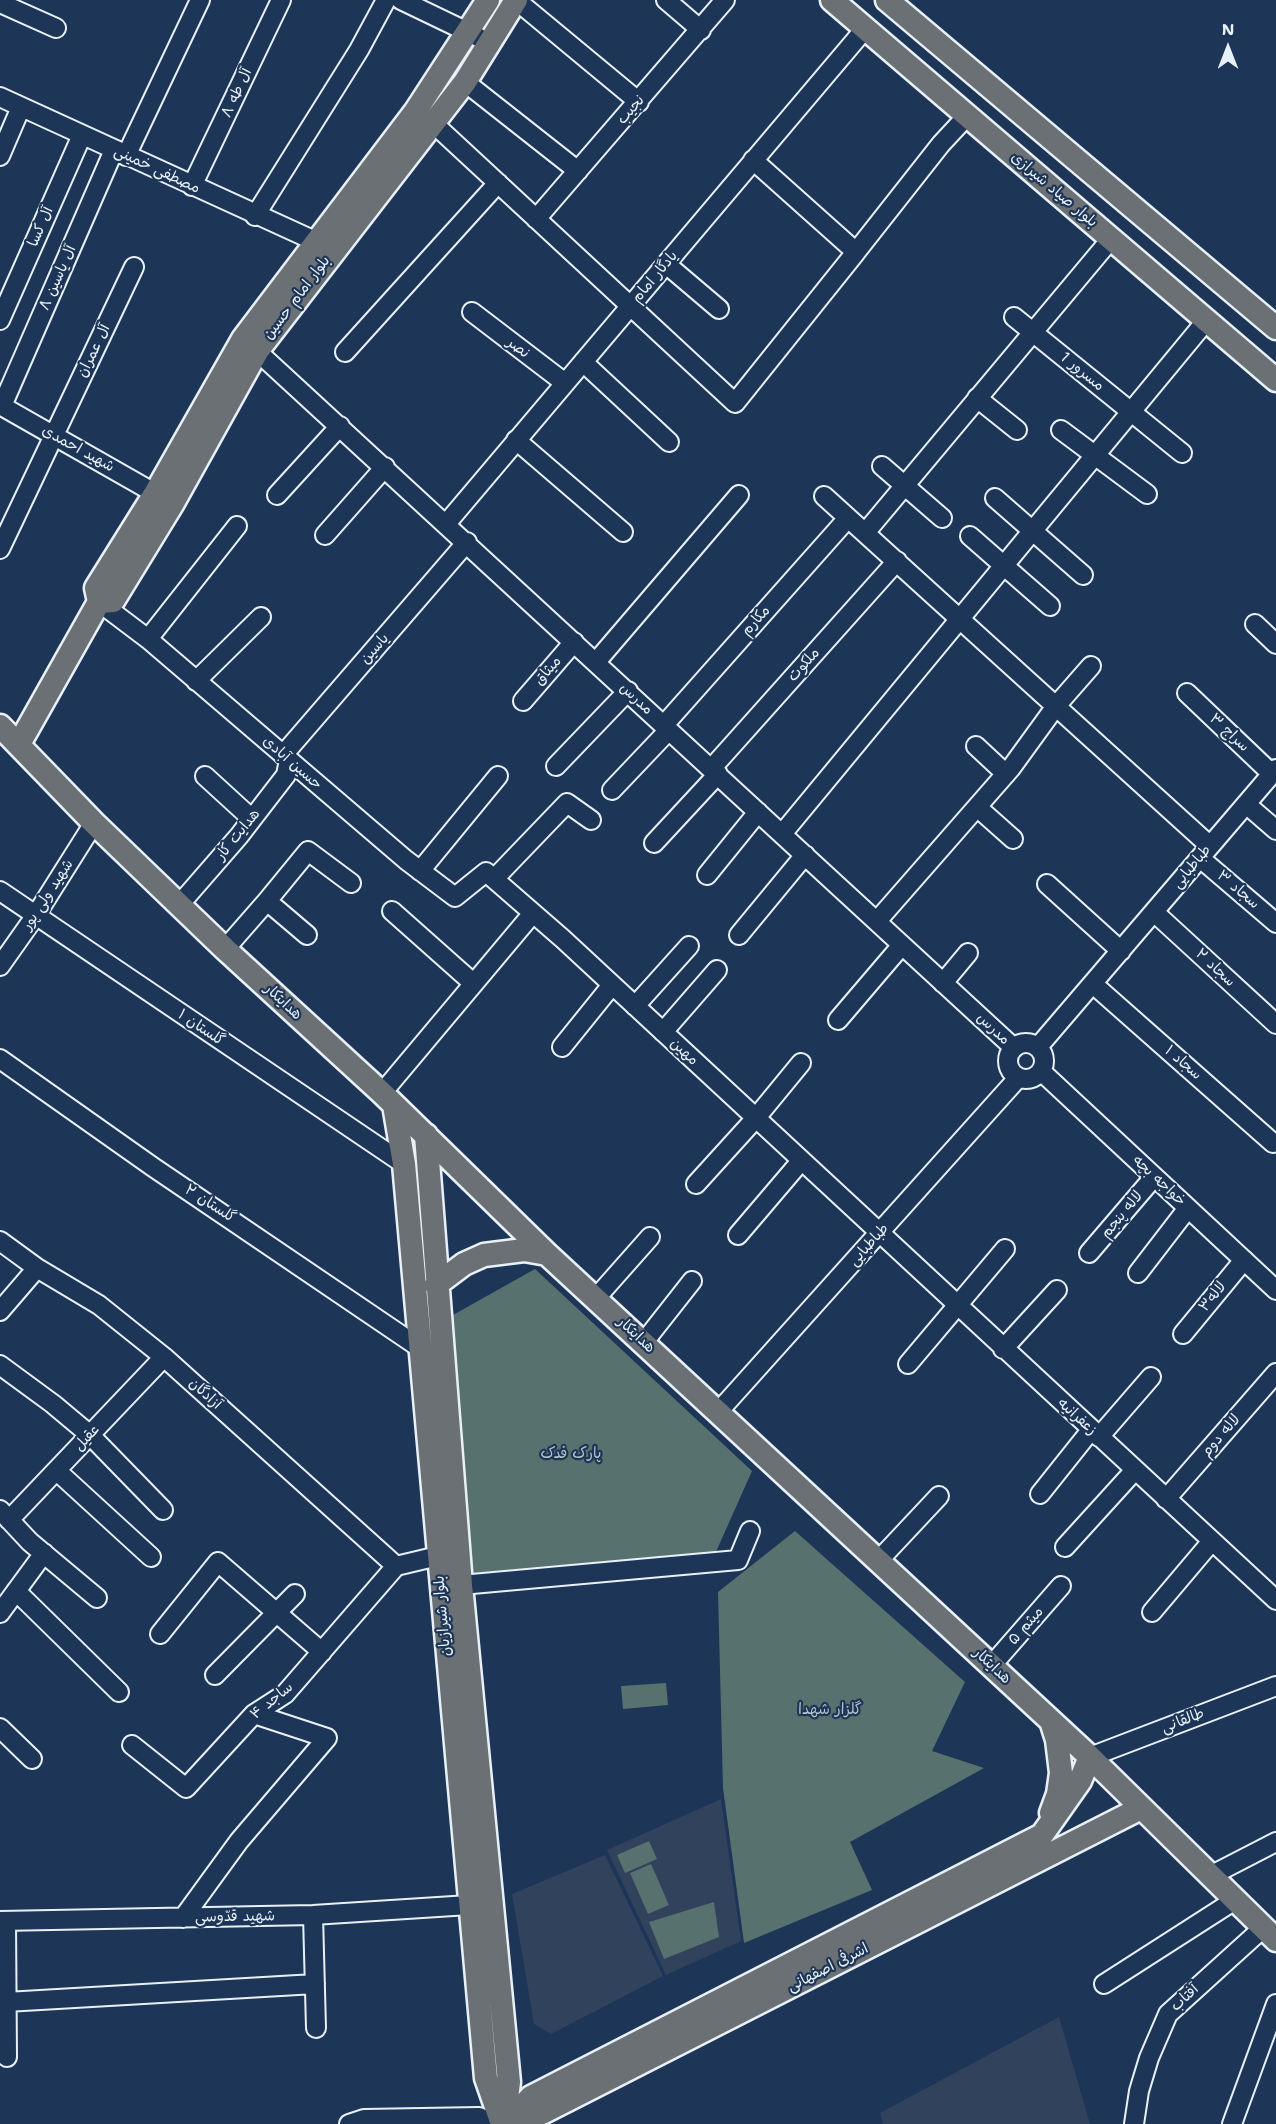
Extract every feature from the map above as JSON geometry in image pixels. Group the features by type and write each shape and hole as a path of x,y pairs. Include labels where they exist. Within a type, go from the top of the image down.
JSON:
{"main road":[{"name":"بلوار امام حسین","path":"424,118 468,31 488,0"},
{"name":"بلوار امام حسین","path":"19,744 99,602 96,588 164,498 250,344 424,118 465,82 516,0"},
{"name":"بلوار صیاد شیرازی","path":"832,0 864,30 1276,380"},
{"path":"887,0 1276,328"},
{"name":"هدایتکار","path":"0,726 94,823 225,949 388,1099 547,1254 1090,1757 1269,1934"},
{"name":"بلوار شیرازیان","path":"388,1099 404,1164 486,2078 504,2124"},
{"name":"بلوار شیرازیان","path":"426,1135 436,1285 462,1584 509,2082 504,2124"},
{"path":"404,1164 429,1161"},
{"path":"436,1285 464,1264 484,1255 524,1250 547,1254"},
{"path":"1042,1835 1058,1794 1061,1773 1057,1740 1051,1721"},
{"name":"اشرفی اصفهانی","path":"504,2124 531,2097 1042,1835 1080,1781 1090,1757"},
{"name":"اشرفی اصفهانی","path":"512,2124 542,2113 1141,1808"}],"street":[{"name":"آل یاسین ۸","path":"1,406 120,153 200,0"},
{"name":"آل طه ۸","path":"192,186 281,0"},
{"path":"255,216 359,50 386,0"},
{"path":"401,0 489,43"},
{"path":"516,0 639,102"},
{"path":"666,0 701,30"},
{"name":"نجیب","path":"536,219 725,0"},
{"path":"0,3 56,28"},
{"name":"یادگار امام","path":"446,524 864,30"},
{"path":"465,82 578,171"},
{"name":"مصطفی خمینی","path":"0,97 324,246"},
{"path":"0,156 21,106"},
{"path":"424,118 498,183 735,403 941,144 967,116"},
{"name":"آل کسا","path":"0,320 82,135"},
{"path":"753,160 856,252"},
{"path":"345,352 498,183"},
{"path":"865,533 1111,239"},
{"path":"666,264 719,309"},
{"name":"آل عمران","path":"0,549 134,267"},
{"name":"نصر","path":"472,312 565,383"},
{"name":"مسرور 1","path":"1014,317 1182,453"},
{"path":"782,834 1206,321"},
{"name":"مدرس","path":"250,344 1014,1048"},
{"path":"583,362 669,442"},
{"path":"977,398 1017,430"},
{"name":"شهید احمدی","path":"1,406 164,498"},
{"path":"277,495 340,426"},
{"path":"1061,430 1147,494"},
{"path":"516,440 623,532"},
{"path":"882,466 942,518"},
{"path":"325,536 385,467"},
{"path":"596,662 739,495"},
{"name":"سجاد ۳","path":"824,496 1056,706 1276,923"},
{"path":"995,498 1083,575"},
{"name":"مکارم","path":"612,790 848,518"},
{"path":"148,639 237,526"},
{"path":"970,536 1050,606"},
{"name":"یاسین","path":"286,758 466,543"},
{"name":"ملکوت","path":"654,843 897,561"},
{"name":"حسین آبادی","path":"99,602 148,639 420,871 455,897 490,876"},
{"path":"196,681 261,617"},
{"path":"1255,624 1276,644"},
{"name":"میثاق","path":"523,701 574,642"},
{"path":"877,921 1006,774 1056,706 1091,666"},
{"path":"556,766 628,692"},
{"name":"سراج ۳","path":"1187,693 1274,771"},
{"path":"976,746 1006,774"},
{"name":"هدایت کار","path":"179,905 286,775 286,758"},
{"name":"طباطبایی","path":"1038,1047 1274,771"},
{"path":"205,776 252,819"},
{"path":"420,871 498,776"},
{"path":"490,876 567,803 591,820"},
{"path":"1246,804 1276,830"},
{"path":"977,807 1013,839"},
{"path":"707,875 758,812"},
{"name":"شهید ولی پور","path":"0,966 36,915 94,823"},
{"path":"225,949 308,851 351,883"},
{"path":"739,935 805,855"},
{"name":"مهین","path":"490,876 635,1006 879,1234"},
{"path":"1047,885 1121,951"},
{"name":"گلستان ۱","path":"0,891 404,1164"},
{"path":"267,901 307,935"},
{"path":"392,911 473,983"},
{"name":"سجاد ۲","path":"1154,912 1276,1024"},
{"path":"388,1099 473,983 533,913"},
{"path":"838,1020 902,945"},
{"path":"635,1006 689,946"},
{"path":"943,983 968,953"},
{"path":"663,1032 717,970"},
{"name":"سجاد ۱","path":"1093,984 1273,1143"},
{"path":"562,1047 612,985"},
{"path":"1022,1044 1038,1047 1044,1055 1042,1072 1035,1078 1018,1078 1008,1064 1009,1055 1014,1048 1022,1044"},
{"name":"گلستان ۲","path":"0,1059 153,1167 420,1348"},
{"path":"696,1184 755,1119 801,1062"},
{"name":"خواجه بچه","path":"1042,1072 1276,1290"},
{"name":"طباطبایی","path":"719,1411 1018,1078"},
{"path":"738,1235 801,1161"},
{"name":"لاله پنجم","path":"1089,1253 1154,1176"},
{"path":"1137,1273 1188,1208"},
{"name":"زعفرانیه","path":"879,1234 1276,1600"},
{"path":"596,1298 650,1237"},
{"name":"آزادگان","path":"0,1240 37,1268 99,1305 164,1357 396,1566"},
{"path":"908,1364 1005,1249"},
{"name":"لاله۳","path":"1183,1334 1244,1260"},
{"path":"0,1311 37,1268"},
{"path":"644,1342 692,1281"},
{"path":"1003,1349 1057,1290"},
{"name":"عقیل","path":"5,1515 57,1470 164,1357"},
{"path":"0,1365 90,1435 163,1510"},
{"name":"لاله دوم","path":"1166,1499 1276,1373"},
{"path":"1040,1494 1095,1433 1151,1377"},
{"path":"57,1470 150,1557"},
{"path":"1065,1547 1134,1470"},
{"path":"879,1560 939,1496"},
{"path":"5,1515 44,1553 97,1598"},
{"path":"462,1584 738,1560 750,1532"},
{"path":"1152,1612 1212,1541"},
{"path":"0,1613 44,1553"},
{"path":"396,1566 438,1556"},
{"path":"160,1634 218,1562 322,1652"},
{"name":"ساجد ۴","path":"132,1745 186,1788 254,1714 285,1694 396,1566"},
{"name":"میثم ۵","path":"992,1665 1061,1587"},
{"path":"16,1591 119,1692"},
{"path":"215,1674 295,1594"},
{"name":"طالقانی","path":"1090,1757 1276,1686"},
{"path":"183,1918 239,1841 327,1738 254,1714"},
{"path":"0,1728 32,1760"},
{"path":"1210,1876 1276,1842"},
{"path":"1104,1984 1235,1900"},
{"name":"شهید قدّوسی","path":"3,1921 313,1916 469,1905"},
{"path":"313,1916 316,2028"},
{"path":"3,1921 6,2057"},
{"name":"آفتاب","path":"1134,2124 1139,2091 1149,2058 1168,2014 1269,1934"},
{"path":"6,2002 315,1984"},
{"path":"1232,2124 1276,2004"},
{"path":"349,2124 364,2120 479,2117 495,2124"}],"shaded area":[{"path":"721,1799 741,1941 666,1975 607,1850"},
{"path":"605,1855 663,1976 551,2034 534,2024 512,1894"},
{"path":"1059,2017 1090,2124 883,2124 880,2113"}],"green space":[{"name":"پارک فدک","path":"535,1269 752,1471 715,1554 473,1576 444,1320"},
{"name":"گلزار شهدا","path":"795,1531 965,1682 932,1751 984,1768 850,1842 872,1890 744,1943 723,1788 718,1592"},
{"path":"666,1683 668,1705 623,1709 621,1686"},
{"path":"649,1841 657,1859 625,1873 617,1855"},
{"path":"651,1864 669,1905 648,1914 630,1873"},
{"path":"714,1902 719,1937 664,1959 649,1922"}]}
